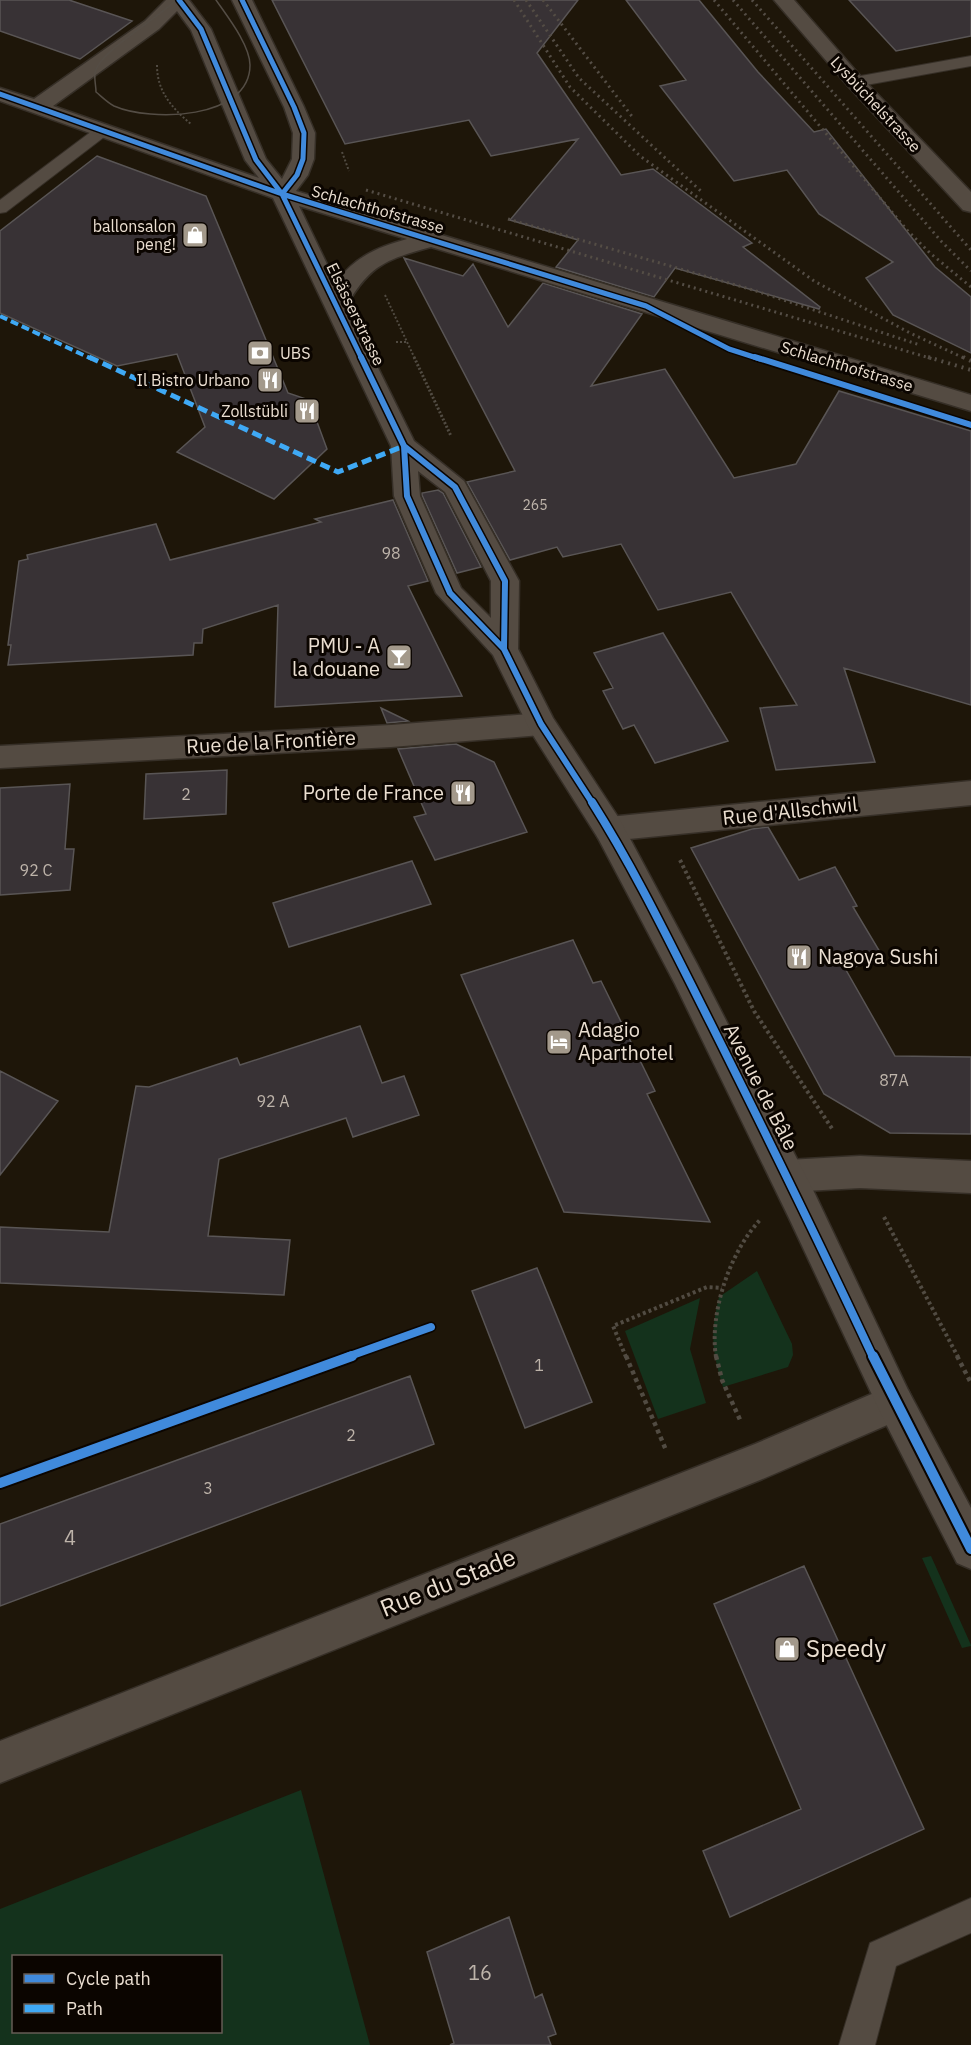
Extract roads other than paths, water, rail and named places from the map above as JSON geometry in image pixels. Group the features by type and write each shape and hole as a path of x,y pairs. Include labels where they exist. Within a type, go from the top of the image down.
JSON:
{"main road":[{"name":"Elsässerstrasse","path":"37,107 152,25 178,0 201,29 256,160 282,194 404,446 407,496 412,508"},
{"path":"242,0 294,107 304,133 303,159 297,175 282,194"},
{"name":"Lysbüchelstrasse","path":"784,0 855,82 971,205"},
{"name":"Schlachthofstrasse","path":"0,94 282,194 971,403"},
{"path":"336,304 353,276 370,261 433,238"},
{"name":"Elsässerstrasse","path":"404,446 455,487 479,534"},
{"name":"Avenue de Bâle","path":"412,508 450,593 504,649 541,724 609,829 686,974 794,1191 895,1403 971,1549"},
{"name":"Avenue de Bâle","path":"479,534 505,581 504,649"},
{"name":"Rue de la Frontière","path":"0,756 391,736 541,724"},
{"name":"Rue d'Allschwil","path":"609,829 971,793"},
{"path":"794,1191 860,1172 971,1177"},
{"name":"Rue du Stade","path":"0,1762 760,1461 895,1403"}],"lane":[{"path":"855,82 971,61"},
{"path":"0,208 102,131"},
{"path":"857,2045 882,1955 971,1915"}],"tram line":[{"path":"176,0 118,45 99,64 95,73 96,92 112,105 130,111 173,115 196,112 234,97 246,83 250,65 249,57 237,31 216,0"}],"railway":[{"path":"514,0 570,87 640,156 814,281 910,333 966,359"},
{"path":"526,0 579,78 703,193"},
{"path":"543,0 634,119"},
{"path":"714,0 907,230 930,253 971,287"},
{"path":"733,0 941,241 971,271"},
{"path":"752,0 971,250"},
{"path":"366,190 933,359"},
{"path":"508,219 753,290 920,345"},
{"path":"928,357 971,370"},
{"path":"963,357 971,361"}],"place":[{"name":"ballonsalon peng!","path":"195,235"},
{"name":"UBS","path":"260,353"},
{"name":"Il Bistro Urbano","path":"270,380"},
{"name":"Zollstübli","path":"307,411"},
{"name":"PMU - A la douane","path":"399,657"},
{"name":"Porte de France","path":"463,793"},
{"name":"Nagoya Sushi","path":"799,957"},
{"name":"Adagio Aparthotel","path":"559,1042"},
{"name":"Speedy","path":"787,1649"}]}
